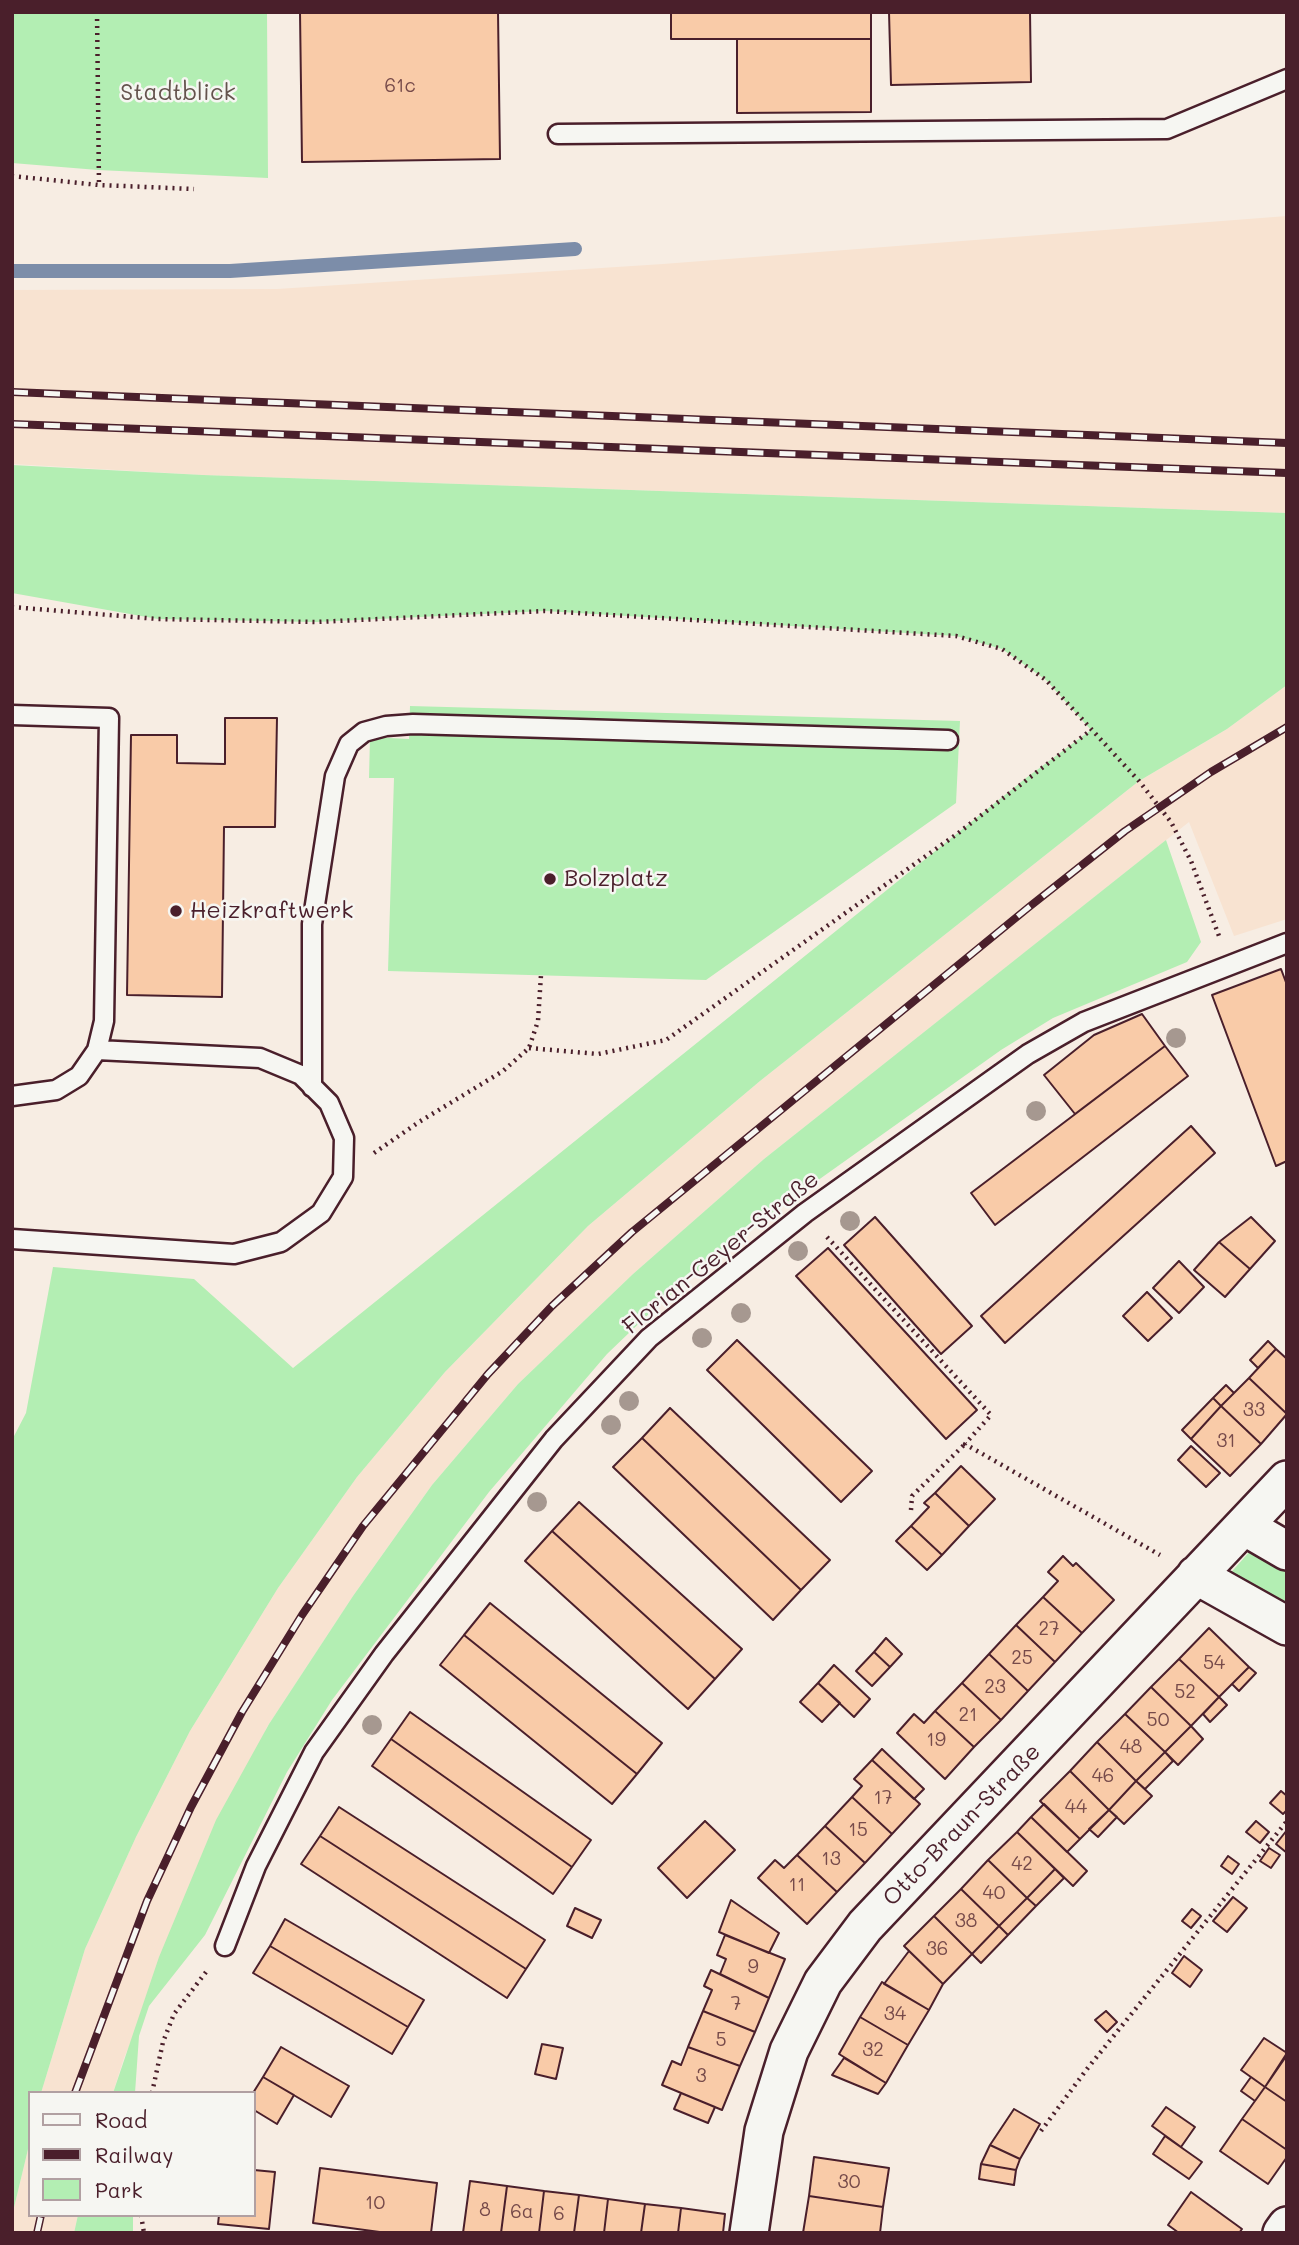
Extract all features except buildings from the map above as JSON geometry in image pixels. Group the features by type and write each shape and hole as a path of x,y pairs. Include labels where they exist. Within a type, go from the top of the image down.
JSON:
{"street":[{"name":"Otto-Braun-Straße","path":"749,2233 764,2131 789,2051 823,1982 865,1926 1287,1480"},
{"path":"1244,1526 1287,1551"},
{"path":"1196,1575 1287,1626"},
{"path":"1282,2233 1287,2226"}],"lane":[{"path":"558,134 1167,129 1287,79"},
{"path":"12,715 109,718 104,1021 97,1050 79,1076 56,1090 12,1096"},
{"path":"312,1087 312,924 335,776 349,744 364,732 386,726 413,724 948,740"},
{"name":"Florian-Geyer-Straße","path":"225,1946 256,1866 314,1752 467,1546 554,1438 649,1338 805,1213 1028,1054 1084,1022 1287,943"},
{"path":"12,1239 234,1254 281,1242 321,1213 342,1177 344,1138 329,1103 301,1075 260,1058 97,1050"}],"path":[{"path":"97,12 99,185"},
{"path":"12,176 99,185 194,189"},
{"path":"12,607 158,619 316,622 545,611 956,636 1002,649 1046,680 1091,730 1123,760 1171,822 1207,896 1228,966"},
{"path":"529,1048 598,1054 666,1040 957,834 1091,730"},
{"path":"342,1177 419,1122 503,1071 529,1048 538,1021 541,975"},
{"path":"805,1213 991,1415 912,1496 911,1510"},
{"path":"965,1444 1196,1575"},
{"path":"1041,2131 1096,2058 1287,1821"},
{"path":"152,2091 163,2042 174,2014 225,1946"}],"shaded area":[{"path":"1287,216 1287,513 203,475 12,464 12,290 277,289 663,264"},
{"path":"1287,685 1287,919 1234,936 1189,822 764,1159 633,1274 518,1384 432,1485 353,1596 267,1727 124,2058 114,2091 42,2091 85,1949 136,1837 190,1731 278,1588 357,1477 445,1372 588,1226 760,1081 1139,781 1227,729"},
{"path":"28,2149 28,2217 78,2217 74,2233 12,2233 12,2216"}],"green space":[{"name":"Stadtblick","path":"12,12 267,12 268,178 12,163"},
{"path":"12,465 203,475 1287,513 1287,685 1227,729 1139,781 760,1081 588,1226 445,1372 357,1477 278,1588 190,1731 136,1837 85,1949 42,2091 28,2091 28,2149 12,2216 12,1440 26,1413 53,1267 194,1279 293,1368 1026,778 1091,730 1046,680 1002,649 956,636 545,611 316,622 158,619 12,593"},
{"path":"410,706 960,721 956,803 706,980 388,971 394,778 369,778 370,737 409,739"},
{"path":"1166,840 1201,942 1187,962 1053,1018 1001,1050 741,1235 655,1308 607,1354 489,1492 332,1700 287,1772 205,1935 149,2006 139,2036 135,2091 114,2091 159,1957 216,1820 269,1724 353,1596 432,1485 518,1384 633,1274 764,1159"},
{"path":"1252,1549 1287,1569 1287,1614 1226,1578"},
{"path":"78,2217 133,2217 133,2233 74,2233"}],"waterway":[{"path":"12,271 230,271 575,249"}],"railway":[{"path":"12,392 1287,443"},
{"path":"12,424 1287,473"},
{"path":"76,2091 147,1901 191,1807 242,1712 302,1615 363,1526 488,1374 552,1306 632,1232 1029,907 1125,831 1211,772 1287,727"},
{"path":"37,2233 41,2217"}],"place":[{"name":"Bolzplatz","path":"550,879"},
{"name":"Heizkraftwerk","path":"176,911"}]}
